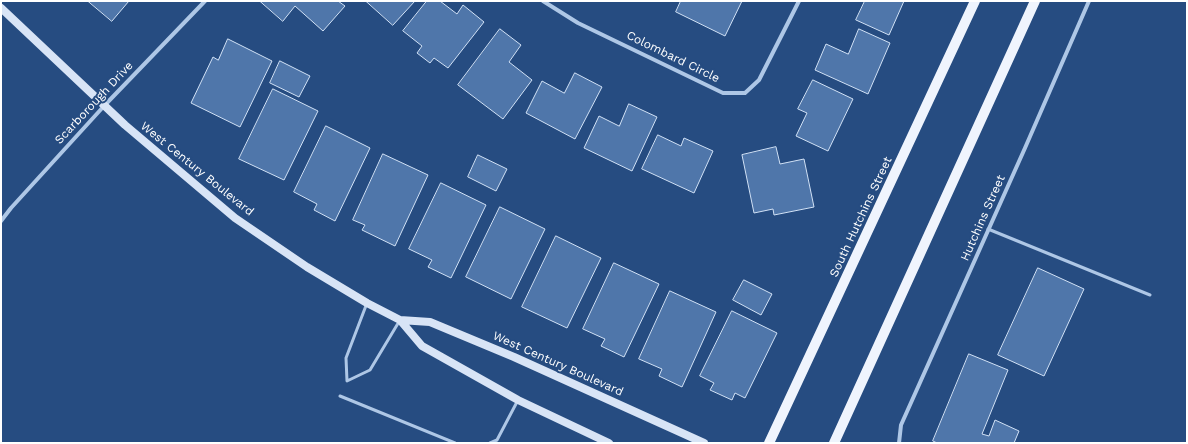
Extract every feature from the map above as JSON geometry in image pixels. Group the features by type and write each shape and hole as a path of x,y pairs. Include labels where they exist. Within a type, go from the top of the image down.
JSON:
{"main road":[{"name":"South Hutchins Street","path":"769,443 976,1"},
{"path":"834,443 1035,1"}],"street":[{"name":"Scarborough Drive","path":"1,221 11,208 104,106 205,1"},
{"name":"Colombard Circle","path":"542,1 578,23 723,93 745,93 759,80 799,1"},
{"name":"Hutchins Street","path":"899,443 900,425 1089,1"},
{"name":"West Century Boulevard","path":"1,8 135,134 235,218 307,267 367,303 400,320 422,346 518,400 609,443"},
{"name":"West Century Boulevard","path":"400,320 430,322 514,357 704,443"}],"lane":[{"path":"988,229 1150,295"},
{"path":"367,303 346,358 347,380 370,370 400,320"},
{"path":"340,396 455,443"},
{"path":"490,443 497,440 518,400"}],"building":[{"path":"88,1 129,1 112,21"},
{"path":"260,1 338,1 345,6 323,31 295,6 283,21"},
{"path":"366,1 415,1 393,25"},
{"path":"427,1 440,1 457,14 463,5 484,22 448,68 434,58 430,63 417,53 422,46 403,31"},
{"path":"681,1 742,1 725,36 676,12"},
{"path":"865,1 904,1 889,35 856,20"},
{"path":"500,29 521,45 509,62 532,80 503,119 458,85"},
{"path":"859,29 890,43 868,94 815,70 826,44 848,54"},
{"path":"228,39 272,61 240,127 191,103 213,57 218,60"},
{"path":"280,61 310,76 299,97 270,83"},
{"path":"575,73 602,87 575,139 526,113 542,81 564,93"},
{"path":"813,80 853,99 828,151 796,136 807,113 798,109"},
{"path":"273,89 318,111 284,180 239,159"},
{"path":"629,104 657,117 632,171 584,148 599,116 619,126"},
{"path":"326,126 370,148 335,221 314,210 317,204 294,192"},
{"path":"658,135 681,146 684,138 713,151 694,193 642,169"},
{"path":"776,147 780,164 804,159 814,207 774,215 773,209 754,213 742,155"},
{"path":"383,154 428,175 395,246 362,230 365,225 353,220"},
{"path":"478,155 507,169 496,191 468,177"},
{"path":"441,183 486,205 451,278 428,267 432,260 409,249"},
{"path":"500,207 545,229 511,299 466,277"},
{"path":"556,236 601,258 567,328 522,307"},
{"path":"614,263 659,284 624,357 601,346 605,339 583,329"},
{"path":"1038,268 1084,289 1044,376 998,355"},
{"path":"744,280 772,294 761,315 733,300"},
{"path":"670,291 716,312 682,387 659,376 662,369 639,359"},
{"path":"732,311 777,333 745,398 735,393 732,400 710,390 714,383 700,376"},
{"path":"969,354 1008,370 982,434 989,436 995,420 1019,431 1014,443 937,443 933,441"}]}
